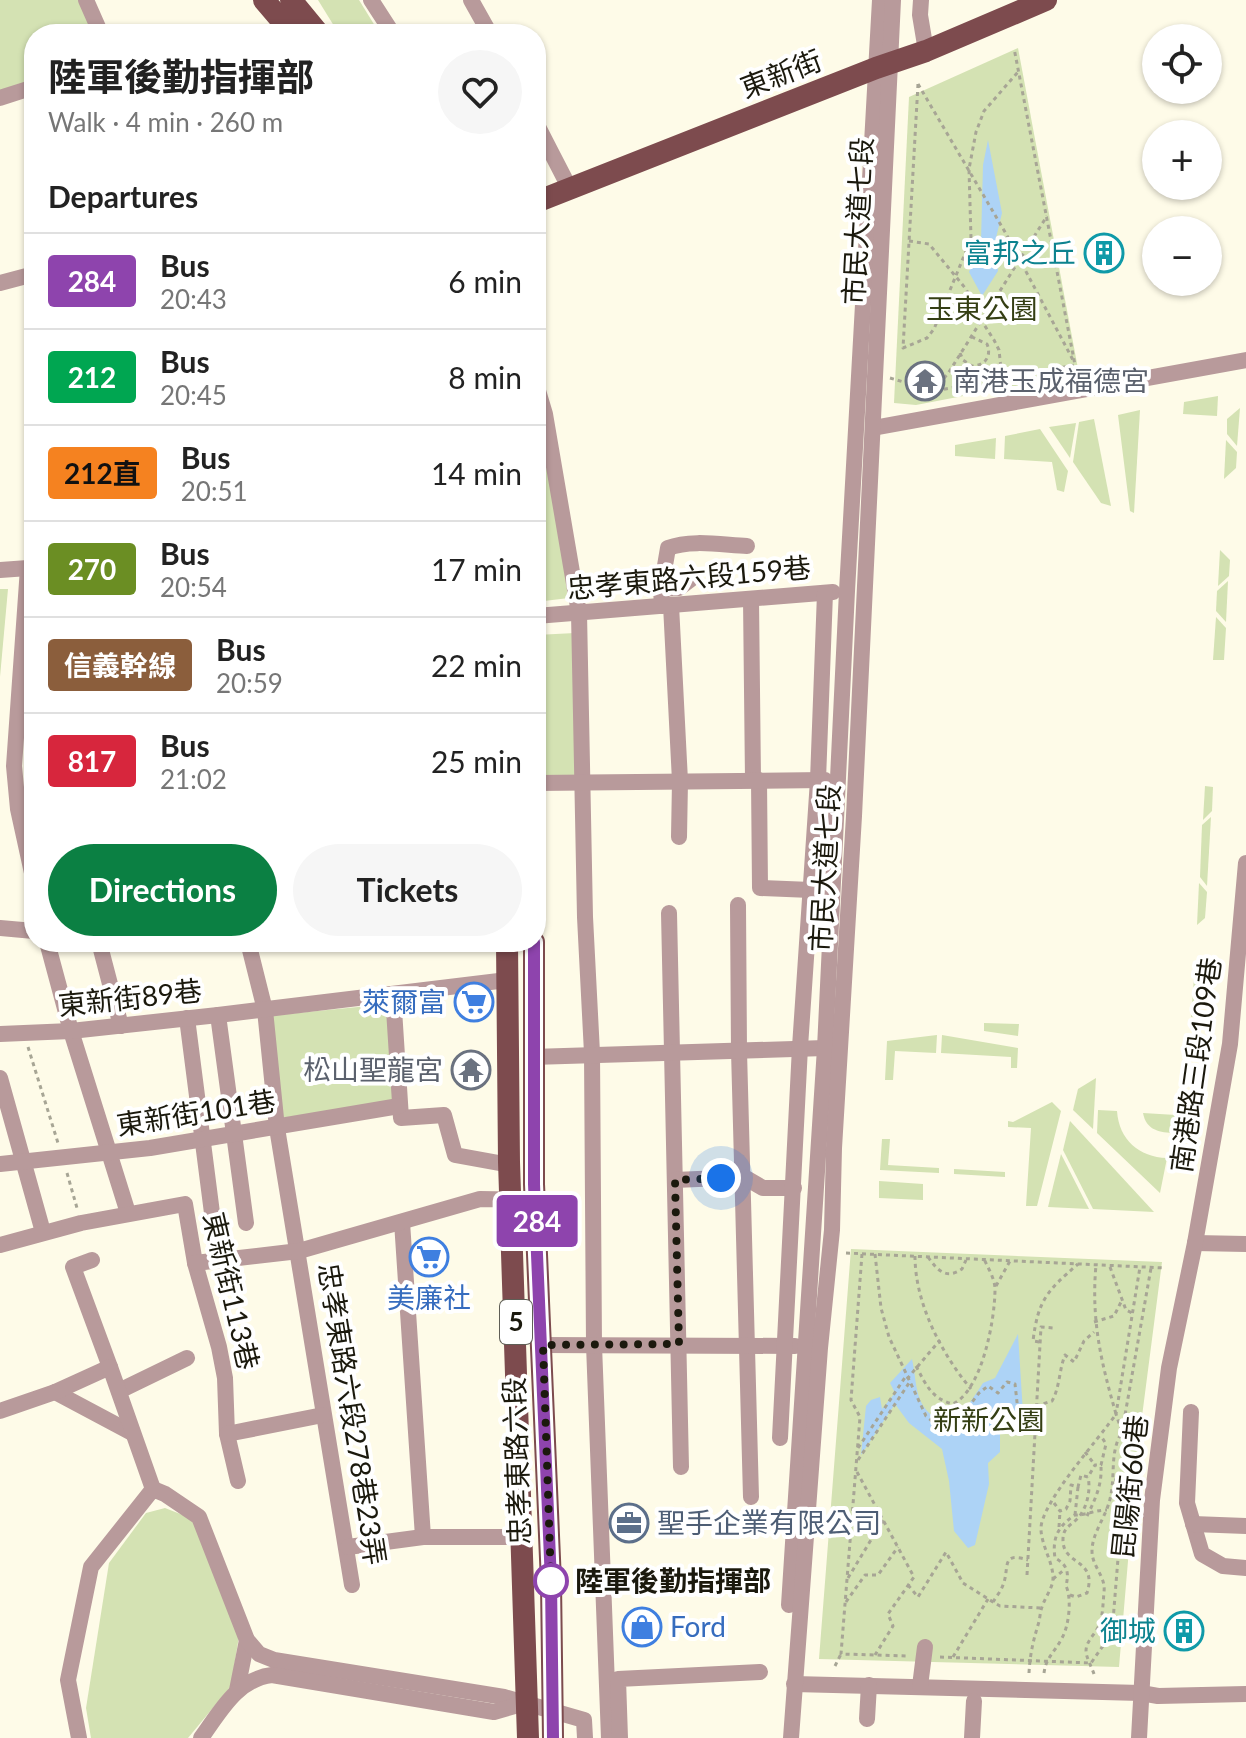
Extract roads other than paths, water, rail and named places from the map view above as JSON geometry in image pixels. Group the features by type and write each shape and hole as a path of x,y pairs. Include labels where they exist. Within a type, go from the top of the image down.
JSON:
{"main road":[{"path":"264,0 284,24"},
{"path":"291,0 311,24"},
{"name":"東新街","path":"546,198 883,65 926,51 1046,0"},
{"name":"忠孝東路六段","path":"507,952 509,1162 528,1738"},
{"name":"忠孝東路六段","path":"534,952 532,1057 553,1738"}],"street":[{"path":"86,0 97,24"},
{"path":"371,0 387,24"},
{"path":"471,0 484,24"},
{"name":"市民大道七段","path":"781,1738 813,1348 832,1230 873,428 883,65 880,0"},
{"name":"市民大道七段","path":"791,1738 813,1348 847,591 883,65 893,0"},
{"path":"921,0 920,15 926,51"},
{"path":"0,98 24,90"},
{"path":"546,142 570,189"},
{"path":"0,283 24,277"},
{"path":"873,428 1246,360"},
{"path":"546,424 579,613 592,1053 594,1345 612,1679 620,1738"},
{"path":"679,837 680,781 665,600 668,548 712,544 747,546"},
{"path":"0,570 24,566"},
{"path":"665,600 691,579"},
{"name":"忠孝東路六段159巷","path":"546,615 665,600 751,599 847,591"},
{"path":"780,1438 800,1047 818,780 825,593"},
{"path":"751,599 760,888 811,890"},
{"path":"24,624 7,766 24,836"},
{"path":"546,783 839,780"},
{"name":"南港路三段109巷","path":"1195,1243 1230,1044 1246,863"},
{"path":"738,905 751,1497"},
{"path":"669,913 681,1467"},
{"path":"0,928 24,930"},
{"path":"50,952 128,1213"},
{"path":"102,952 121,1026"},
{"name":"忠孝東路六段278巷23弄","path":"250,952 265,1010 277,1128 352,1585"},
{"name":"東新街89巷","path":"0,1034 121,1026 507,980"},
{"path":"393,994 401,1118 444,1115 455,1155 509,1162"},
{"path":"218,1015 246,1223"},
{"path":"187,1018 212,1213"},
{"path":"532,1057 825,1048"},
{"path":"0,1078 43,1232"},
{"name":"東新街101巷","path":"0,1164 204,1140 399,1106"},
{"path":"675,1180 744,1177 763,1188 794,1188"},
{"path":"195,1263 299,1251 480,1199 536,1200"},
{"name":"東新街113巷","path":"0,1245 81,1223 185,1204 195,1263 225,1378 227,1434 238,1481"},
{"path":"402,1222 423,1537"},
{"path":"1195,1243 1246,1244"},
{"name":"昆陽街60巷","path":"1139,1738 1152,1500 1169,1368 1195,1243"},
{"path":"92,1260 73,1267 153,1489 199,1517 247,1640 259,1654 274,1660 527,1702 584,1720 585,1738"},
{"path":"543,1345 786,1344 813,1348"},
{"path":"119,1391 187,1358"},
{"path":"0,1411 55,1392 110,1367"},
{"path":"55,1392 132,1433"},
{"path":"1191,1412 1187,1503 1202,1554 1223,1566 1246,1568"},
{"path":"227,1434 323,1415"},
{"path":"79,1738 68,1680 91,1567 153,1489"},
{"path":"1193,1524 1246,1526"},
{"path":"348,1547 423,1537 522,1537"},
{"path":"237,1690 247,1640"},
{"path":"920,1686 925,1652"},
{"path":"612,1679 760,1672"},
{"path":"201,1738 237,1690 256,1677 272,1675 494,1712 527,1702"},
{"path":"609,1738 612,1679"},
{"path":"794,1684 1141,1693 1158,1696 1246,1694"},
{"path":"867,1719 869,1685"},
{"path":"972,1738 974,1701"}],"water":[{"path":"988,140 1002,213 995,242 998,271 982,296 969,272 981,241 983,165"},
{"path":"1018,1334 1023,1413 1000,1434 1000,1452 988,1463 989,1484 975,1545 968,1548 954,1531 942,1449 909,1423 895,1404 861,1455 866,1406 880,1397 882,1409 895,1393 890,1383 912,1359 919,1396 927,1410 944,1422 961,1416 983,1383 995,1378"}],"place":[{"name":"富邦之丘","path":"1104,253"},
{"name":"南港玉成福德宮","path":"925,381"},
{"name":"萊爾富","path":"474,1002"},
{"name":"松山聖龍宮","path":"471,1070"},
{"name":"美廉社","path":"429,1257"},
{"name":"聖手企業有限公司","path":"629,1523"},
{"name":"陸軍後勤指揮部","path":"551,1581"},
{"name":"Ford","path":"642,1627"},
{"name":"御城","path":"1184,1631"}],"park label":[{"name":"玉東公園","path":"982,309"},
{"name":"新新公園","path":"989,1420"}]}
